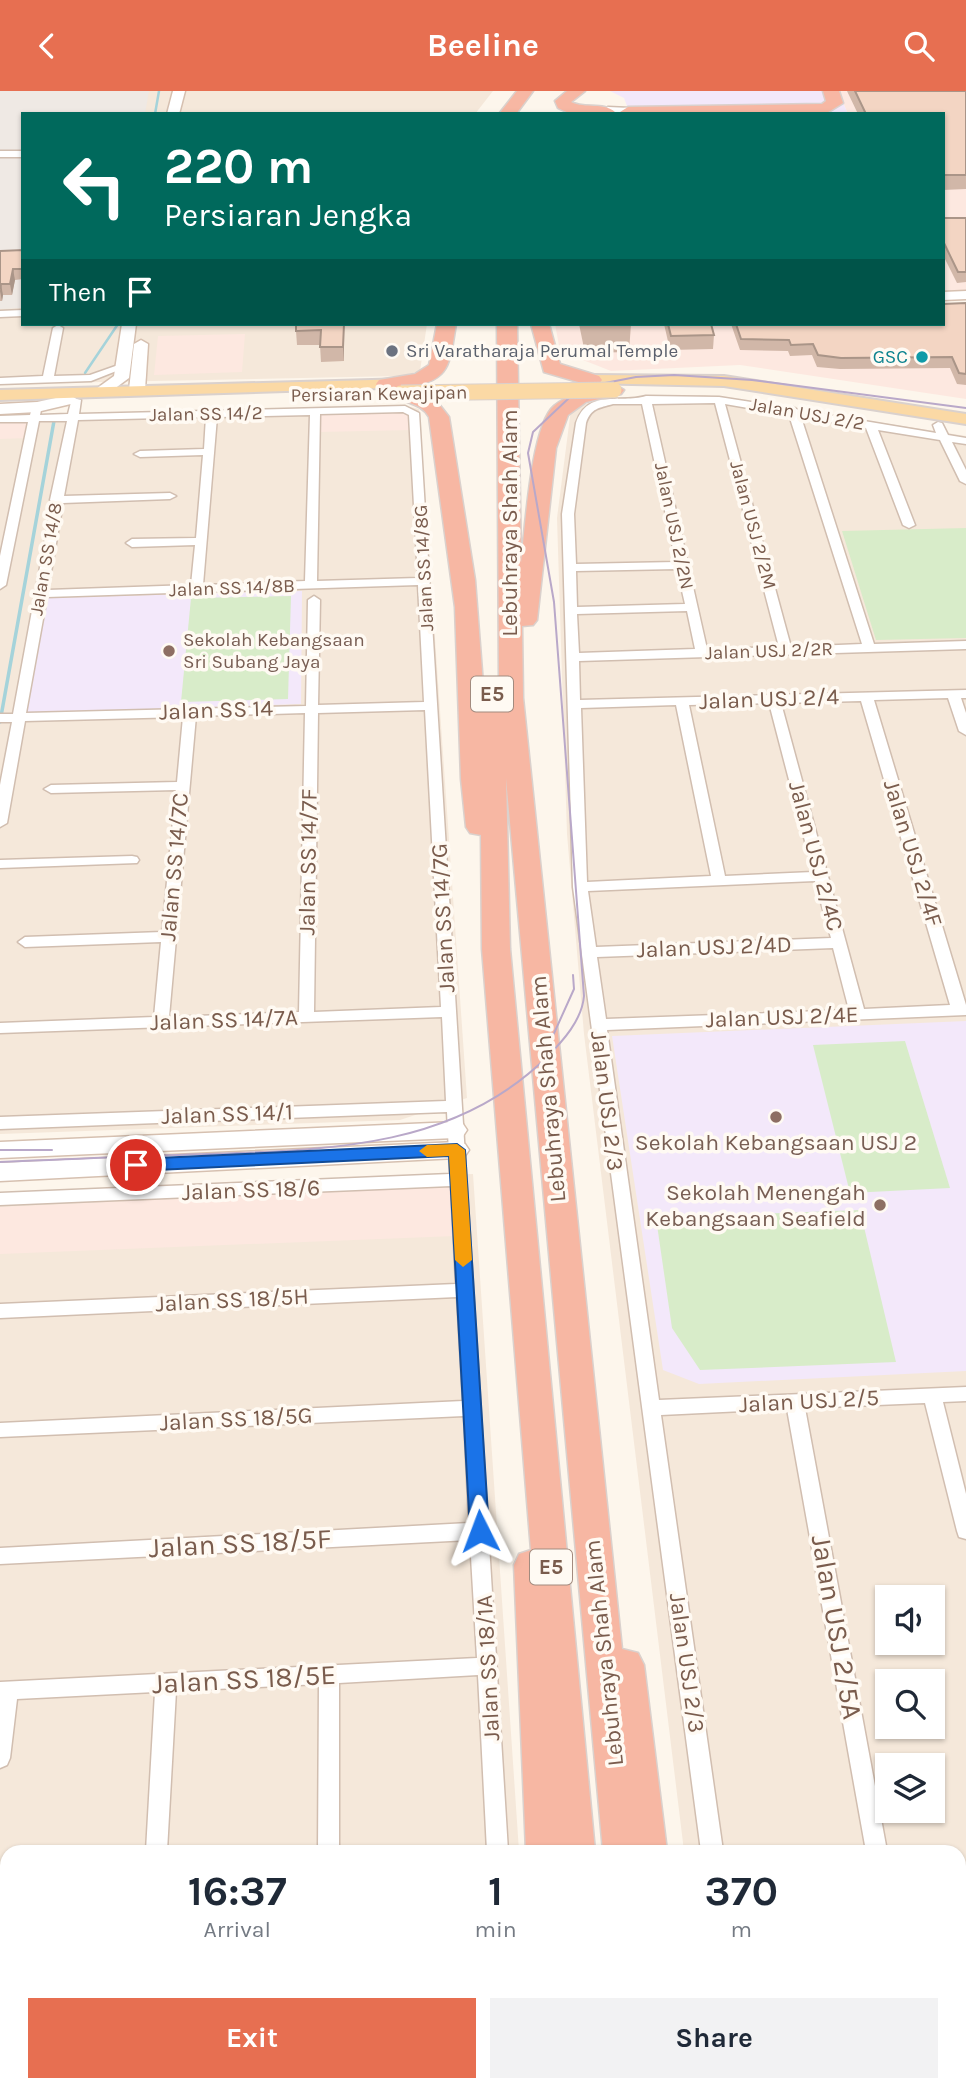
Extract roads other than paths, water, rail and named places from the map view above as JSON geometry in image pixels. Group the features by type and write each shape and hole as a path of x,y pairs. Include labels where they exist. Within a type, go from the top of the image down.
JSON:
{"highway":[{"path":"509,112 525,91"},
{"path":"528,112 543,91"},
{"path":"577,91 563,101 564,105 575,110 597,112"},
{"path":"677,112 825,109 835,103 831,91"},
{"path":"402,393 439,367 446,326"},
{"name":"Lebuhraya Shah Alam","path":"488,326 496,949 574,1845"},
{"name":"Lebuhraya Shah Alam","path":"507,326 511,698 622,1845"},
{"path":"540,326 551,368 592,380"},
{"path":"511,698 519,663 538,506 551,436 559,412 568,403 614,390"},
{"path":"402,393 428,400 439,417 462,560 469,635 472,786 496,949"},
{"path":"526,1282 534,1637 546,1845"},
{"path":"568,1284 597,1423 646,1845"}],"main road":[{"path":"168,91 170,112"},
{"path":"179,91 192,100 170,112 179,91"},
{"path":"945,296 966,295"},
{"path":"100,392 121,377 129,326"},
{"path":"137,390 143,326"},
{"name":"Persiaran Kewajipan","path":"1,396 137,390 402,393 592,380 724,381 966,419"},
{"name":"Persiaran Kewajipan","path":"1,396 36,413 73,406 402,393 692,389 749,393 943,431 966,429"},
{"path":"1,396 73,406"},
{"path":"0,1171 456,1140"},
{"path":"0,1150 429,1142"}],"street":[{"path":"610,112 618,108 626,112"},
{"path":"0,154 21,154"},
{"path":"945,305 966,304"},
{"path":"0,314 21,313"},
{"path":"48,380 58,328"},
{"path":"1,396 48,380 100,376 124,366"},
{"name":"Jalan SS 14/2","path":"73,406 212,414 314,411 402,393"},
{"name":"Jalan SS 14/8G","path":"402,393 416,431 431,706"},
{"name":"Jalan USJ 2/2","path":"646,399 719,400 793,410 871,426 943,431 966,441"},
{"name":"Jalan USJ 2/2N","path":"646,399 702,653"},
{"name":"Jalan USJ 2/3","path":"646,399 603,402 585,411 570,492 568,568 580,887 711,1845"},
{"name":"Jalan USJ 2/2M","path":"719,400 786,651"},
{"name":"Jalan SS 14/8","path":"0,823 8,718 40,594 73,406"},
{"path":"793,410 870,648"},
{"path":"311,585 314,411"},
{"path":"0,419 36,413 0,585"},
{"path":"197,589 212,414"},
{"path":"871,426 909,525"},
{"path":"943,431 966,481"},
{"path":"141,454 209,452"},
{"path":"56,500 170,496"},
{"path":"132,543 201,541"},
{"path":"568,568 683,565"},
{"name":"Jalan SS 14/8B","path":"40,594 425,581"},
{"name":"Jalan SS 14/7F","path":"306,1017 314,600"},
{"path":"570,611 692,607"},
{"name":"Jalan USJ 2/2R","path":"571,657 966,645"},
{"path":"959,694 966,731"},
{"name":"Jalan USJ 2/4","path":"573,704 959,694"},
{"name":"Jalan USJ 2/4F","path":"866,696 963,1010"},
{"name":"Jalan USJ 2/4C","path":"774,699 858,1014"},
{"path":"682,701 719,881"},
{"name":"Jalan SS 14","path":"8,718 431,706"},
{"name":"Jalan SS 14/7G","path":"431,706 456,1140"},
{"name":"Jalan SS 14/7C","path":"161,1023 190,711"},
{"path":"51,789 181,786"},
{"path":"0,864 132,860"},
{"path":"580,887 821,876"},
{"path":"24,942 168,937"},
{"name":"Jalan USJ 2/4D","path":"588,951 839,943"},
{"name":"Jalan USJ 2/4E","path":"597,1025 963,1010"},
{"name":"Jalan SS 14/7A","path":"0,1028 448,1012"},
{"name":"Jalan SS 14/1","path":"0,1123 454,1106"},
{"name":"Jalan SS 18/1A","path":"456,1140 498,1845"},
{"name":"Jalan SS 18/6","path":"0,1199 460,1180"},
{"name":"Jalan SS 18/5H","path":"0,1311 465,1290"},
{"name":"Jalan USJ 2/5","path":"653,1408 966,1394"},
{"path":"932,1396 966,1531"},
{"name":"Jalan USJ 2/5A","path":"796,1402 876,1845"},
{"name":"Jalan SS 18/5G","path":"0,1430 472,1408"},
{"name":"Jalan SS 18/5F","path":"0,1556 480,1531"},
{"name":"Jalan SS 18/5E","path":"4,1691 488,1666"},
{"path":"329,1674 329,1845"},
{"path":"157,1845 166,1683"},
{"path":"0,1758 4,1691"}],"waterway":[{"path":"155,112 159,91"},
{"path":"85,373 117,326"},
{"path":"0,722 54,421"}],"tram line":[{"path":"0,1162 344,1146 430,1127 471,1110 510,1088 546,1058 565,1037 576,1022 584,996 554,602 528,453 533,432 569,398 600,384 636,377 674,375 752,380 966,408"},
{"path":"551,1040 574,989 573,975"},
{"path":"0,1150 52,1150"}],"place":[{"name":"Sri Varatharaja Perumal Temple","path":"392,351"},
{"name":"GSC","path":"922,357"},
{"name":"Sekolah Kebangsaan Sri Subang Jaya","path":"169,651"},
{"name":"Sekolah Kebangsaan USJ 2","path":"776,1117"},
{"name":"Sekolah Menengah Kebangsaan Seafield","path":"880,1205"}]}
